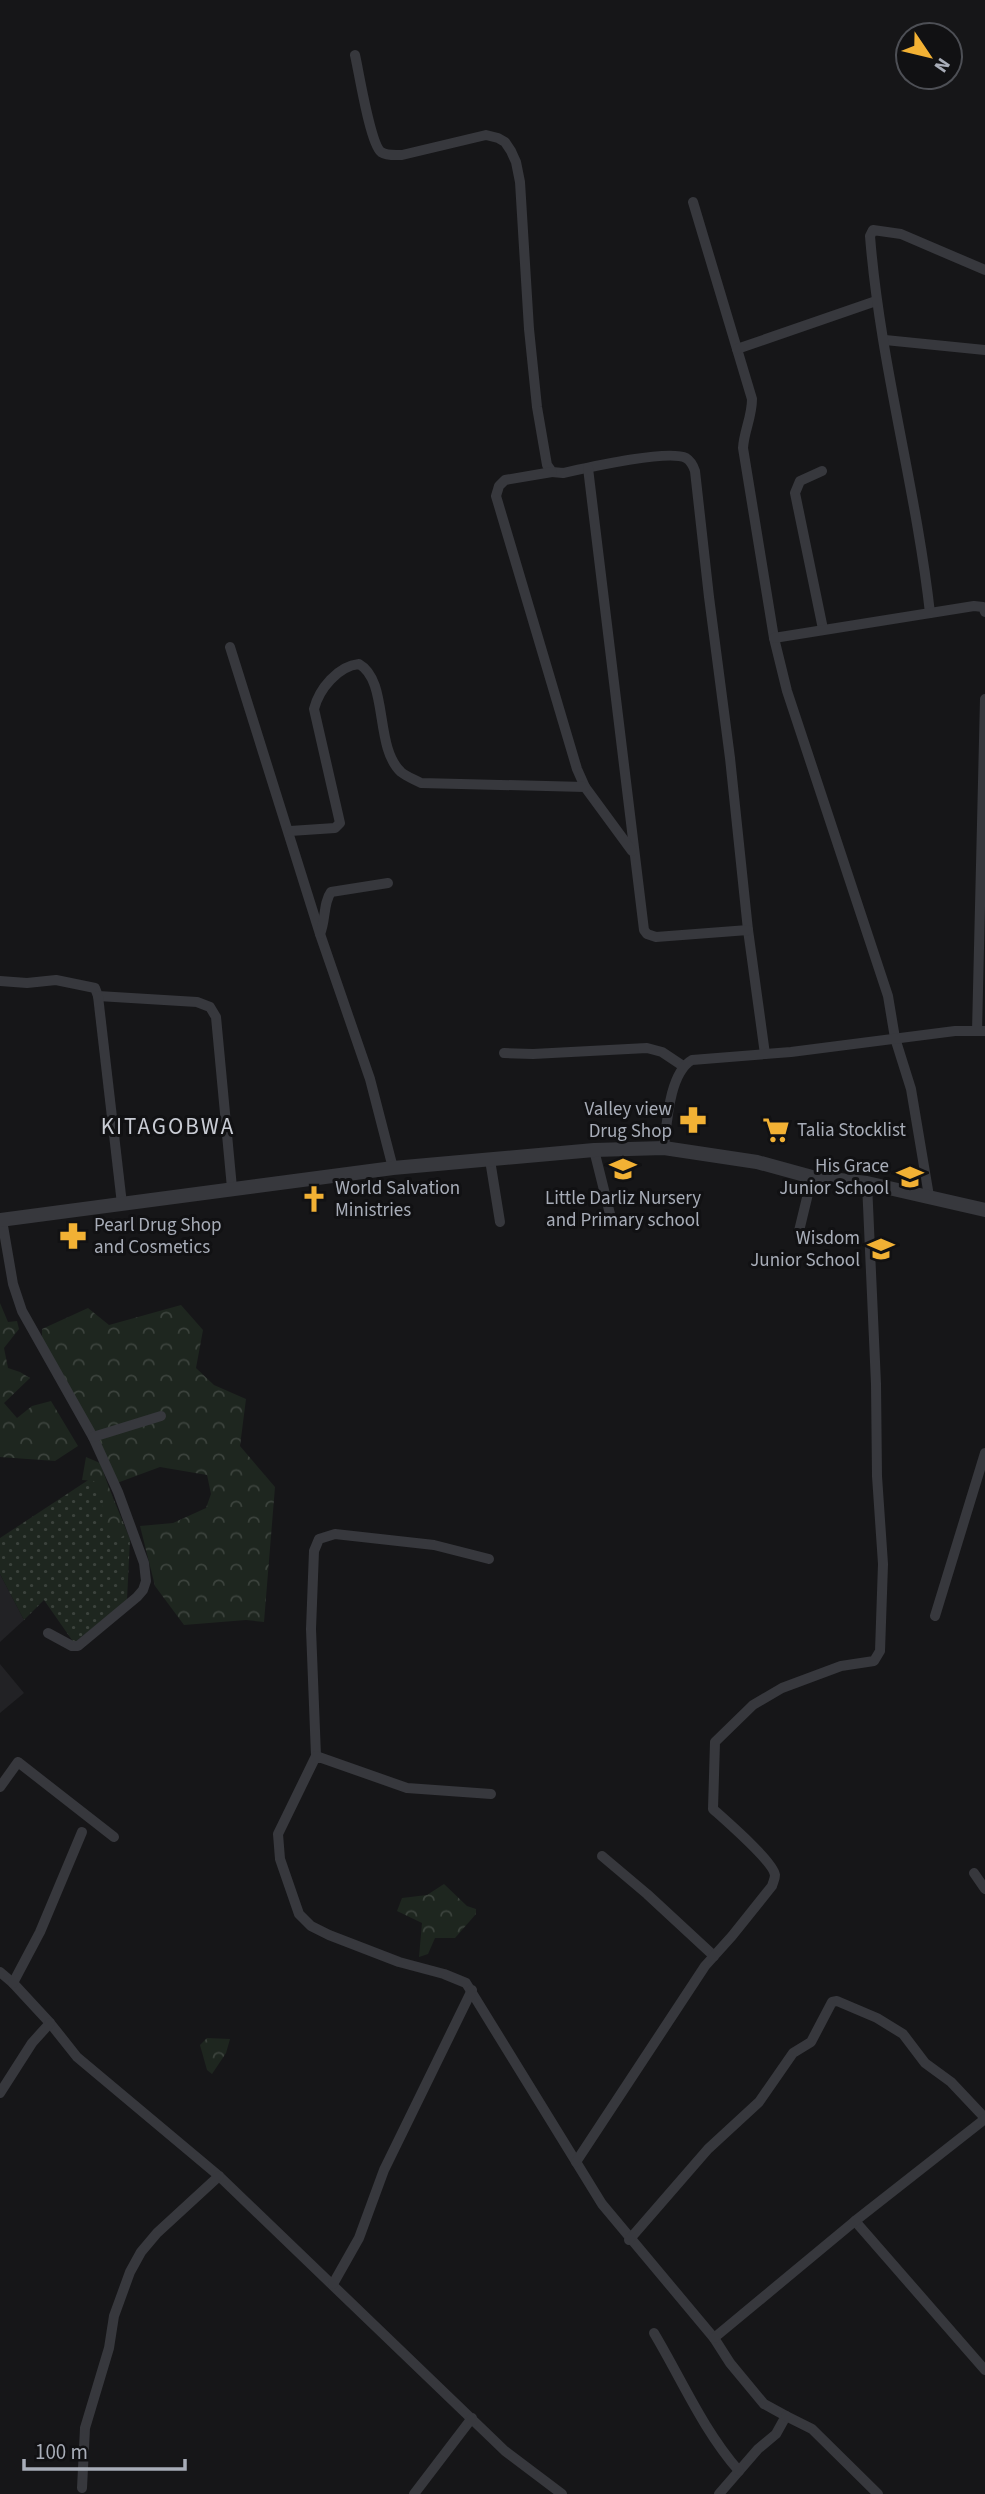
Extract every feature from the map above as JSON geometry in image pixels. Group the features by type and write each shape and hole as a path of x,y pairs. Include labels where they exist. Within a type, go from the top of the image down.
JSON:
{"street":[{"path":"355,55 369,124 376,146 381,152 402,155 486,135 505,142 511,151 520,182 537,407 547,465 552,472"},
{"path":"693,202 752,399 752,411 743,437 743,448 774,638 786,691 888,996 895,1038 911,1089 929,1196"},
{"path":"930,613 925,567 876,301 870,236 873,230 901,234 985,270"},
{"path":"737,349 876,301"},
{"path":"885,340 985,350"},
{"path":"634,853 585,787 572,754 496,496 499,486 505,480 659,456 683,456 692,463 695,471 765,1054"},
{"path":"589,468 642,923 647,934 656,937 748,930"},
{"path":"822,471 800,481 795,493 823,629"},
{"path":"774,638 974,606 983,607 985,612"},
{"path":"230,648 290,831 320,934 370,1079 393,1168"},
{"path":"290,831 335,828 340,822 314,709 329,682 349,665 359,664 370,674 390,756 407,776 421,783 585,787"},
{"path":"664,1148 678,1073 692,1060 955,1031 981,1031 985,699"},
{"path":"320,934 325,920 326,900 331,892 335,889 388,883"},
{"path":"0,981 56,981 95,988 122,1204"},
{"path":"98,996 197,1002 214,1011 232,1188"},
{"path":"503,1053 648,1048 662,1052 683,1066"},
{"path":"48,1633 72,1646 78,1646 143,1590 146,1581 144,1563 123,1504 93,1437 22,1311 13,1284 1,1220 393,1168 594,1150 664,1148 757,1162 812,1177 867,1184 985,1210"},
{"path":"594,1150 611,1218"},
{"path":"490,1160 500,1222"},
{"path":"799,1231 812,1177"},
{"path":"576,2162 661,2030 714,1956 772,1886 775,1878 775,1873 766,1860 713,1809 715,1742 753,1705 769,1695 841,1666 874,1661 880,1651 883,1564 877,1476 876,1384 867,1184"},
{"path":"93,1437 161,1416"},
{"path":"935,1616 985,1452"},
{"path":"489,1559 433,1545 335,1534 319,1539 314,1551 311,1629 316,1756 278,1834 280,1859 299,1914 311,1926 329,1935 399,1962 461,1979 472,1990 602,2204 629,2240 714,2338 730,2363 764,2404 812,2429 878,2494"},
{"path":"316,1756 407,1788 491,1794"},
{"path":"0,1787 18,1762 114,1837"},
{"path":"13,1983 40,1932 82,1832"},
{"path":"602,1856 714,1956"},
{"path":"974,1873 985,1889"},
{"path":"0,1972 50,2023 77,2057 219,2176 505,2451 562,2494"},
{"path":"333,2284 359,2238 384,2170 472,1990"},
{"path":"629,2240 708,2150 759,2102 793,2053 811,2042 832,2002 837,2001 866,2013 903,2034 925,2063 951,2082 985,2118 714,2338"},
{"path":"0,2093 32,2043 50,2023"},
{"path":"82,2488 85,2428 108,2348 114,2316 130,2272 141,2252 157,2233 219,2176"},
{"path":"855,2221 985,2370"},
{"path":"654,2333 683,2380 706,2427 739,2471"},
{"path":"719,2494 758,2449 776,2434 786,2416"},
{"path":"414,2494 472,2418"},
{"path":"729,2484 737,2494"}],"shaded area":[{"path":"0,1574 24,1620 0,1642"},
{"path":"0,1664 24,1693 0,1713"}],"green space":[{"path":"0,1303 8,1322 17,1321 19,1329 4,1348 8,1368 30,1378 4,1403 17,1418 32,1406 51,1401 78,1446 55,1461 0,1457"},
{"path":"181,1305 203,1330 196,1368 214,1385 246,1399 240,1446 275,1487 264,1622 246,1620 184,1625 155,1586 140,1526 173,1523 206,1508 211,1494 207,1475 160,1467 117,1483 42,1342 42,1329 88,1308 109,1325"},
{"path":"86,1457 100,1463 126,1534 117,1540 105,1533 102,1521 103,1499 94,1481 82,1480"},
{"path":"102,1471 130,1539 127,1600 74,1643 44,1600 24,1620 0,1574 0,1538"},
{"path":"444,1884 467,1906 476,1909 476,1914 455,1938 435,1938 428,1954 419,1957 422,1923 397,1911 402,1898 427,1895"},
{"path":"207,2038 230,2039 226,2053 212,2074 207,2070 200,2045"}],"place":[{"name":"Valley view Drug Shop","path":"693,1120"},
{"name":"Talia Stocklist","path":"776,1130"},
{"name":"Little Darliz Nursery and Primary school","path":"623,1169"},
{"name":"His Grace Junior School","path":"910,1177"},
{"name":"World Salvation Ministries","path":"314,1199"},
{"name":"Pearl Drug Shop and Cosmetics","path":"73,1236"},
{"name":"Wisdom Junior School","path":"881,1249"}],"district":[{"name":"KITAGOBWA","path":"168,1126"}]}
